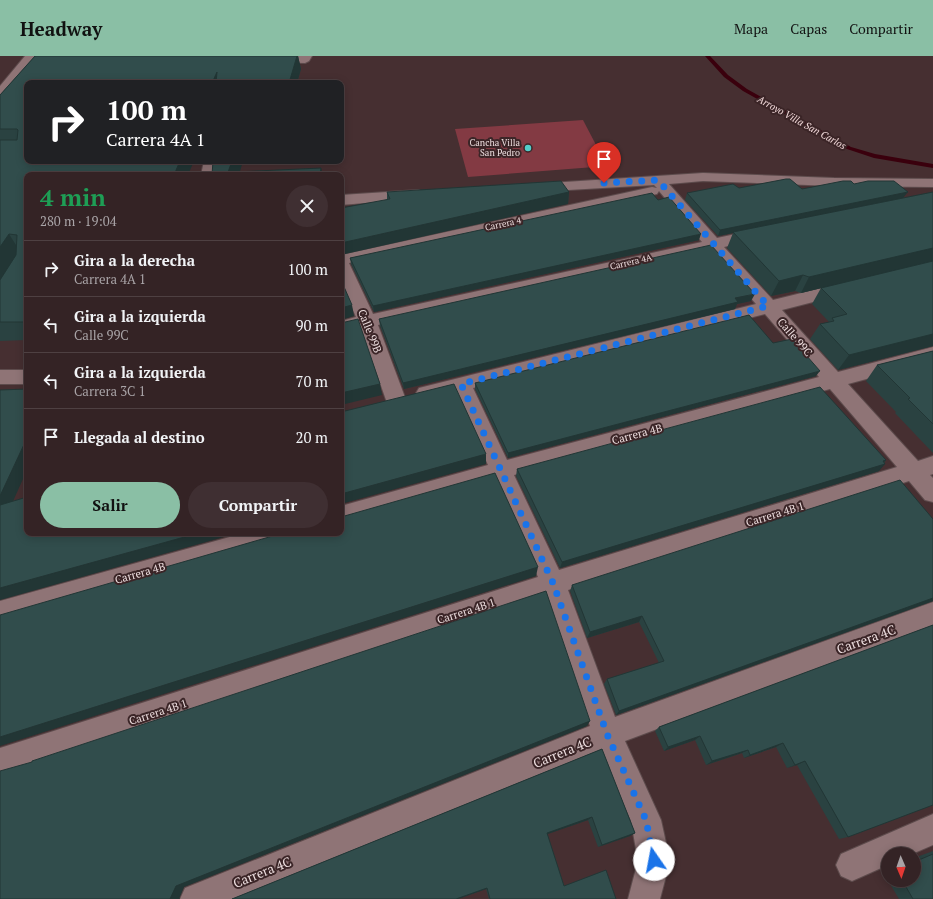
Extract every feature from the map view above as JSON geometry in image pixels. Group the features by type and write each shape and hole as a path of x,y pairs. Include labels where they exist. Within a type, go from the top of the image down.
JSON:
{"street":[{"path":"259,60 305,59 306,56"},
{"path":"0,94 27,60 72,64"},
{"name":"Carrera 4","path":"344,259 662,184 734,177 834,182 933,183"},
{"path":"516,189 662,184"},
{"name":"Calle 99C","path":"662,184 712,244 834,381 924,468 933,493"},
{"path":"344,200 428,194"},
{"name":"Carrera 4A","path":"344,326 775,231"},
{"name":"Calle 99B","path":"344,270 367,320 389,402 461,384"},
{"path":"644,899 654,860 646,820 607,734 553,583 461,384 768,306 866,283"},
{"name":"Carrera 4B","path":"344,515 501,470 933,354"},
{"path":"0,378 24,377"},
{"name":"Carrera 4B 1","path":"0,763 553,583 924,468"},
{"name":"Carrera 4B","path":"0,613 270,536"},
{"name":"Carrera 4C","path":"196,899 607,734 933,614"},
{"path":"852,865 933,829"}],"shaded area":[{"name":"Cancha Villa San Pedro","path":"583,120 607,166 468,177 455,129"}],"building":[{"path":"35,56 297,56 290,80 216,80 217,72 213,80 24,80 24,164 179,164 175,172 24,172 24,322 0,322 0,280 16,255 17,235 9,234 0,247 0,140 17,140 18,130 0,129 0,95"},
{"path":"213,164 231,164 228,172 212,172"},
{"path":"321,168 320,172 235,172"},
{"path":"790,179 802,189 843,181 851,181 854,184 868,181 894,181 908,192 720,230 687,193 733,184 739,188"},
{"path":"561,181 569,192 344,242 344,207 390,199 387,192"},
{"path":"933,192 933,248 809,277 803,275 779,281 733,232"},
{"path":"652,193 658,200 669,197 701,234 373,306 350,258"},
{"path":"711,245 755,294 735,298 738,302 403,383 379,319"},
{"path":"933,261 933,334 849,355 820,324 834,321 832,318 847,314 821,288"},
{"path":"344,287 352,305 344,307"},
{"path":"749,315 773,343 792,339 820,371 508,453 475,383"},
{"path":"358,319 380,384 344,392 344,322"},
{"path":"933,351 933,424 908,399 910,398 877,365"},
{"path":"454,384 486,454 344,493 344,411"},
{"path":"820,387 886,460 883,461 885,464 562,562 517,469"},
{"path":"24,389 24,444 0,496 0,390"},
{"path":"495,473 538,567 0,737 0,615 273,536 344,536 344,516"},
{"path":"900,480 933,519 933,598 619,711 607,679 664,661 642,616 590,632 572,585"},
{"path":"24,498 24,536 188,536 0,588 0,505"},
{"path":"546,591 590,721 176,886 170,899 0,899 0,771 32,762"},
{"path":"933,625 933,805 848,837 805,761 795,765 783,743 750,755 748,750 712,761 700,736 668,747 659,727"},
{"path":"602,749 635,833 602,845 592,817 547,833 564,886 606,870 616,899 490,899 487,888 456,899 232,899"},
{"path":"933,854 933,899 913,899 906,887 921,887 921,859"}],"waterway":[{"name":"Arroyo Villa San Carlos","path":"707,56 726,76 745,90 849,148 874,156 933,166"}],"place":[{"name":"Cancha Villa San Pedro","path":"528,148"}],"route":[{"path":"604,183 658,180 712,244 768,306 461,384 553,583 607,734 646,820 654,860"}]}
